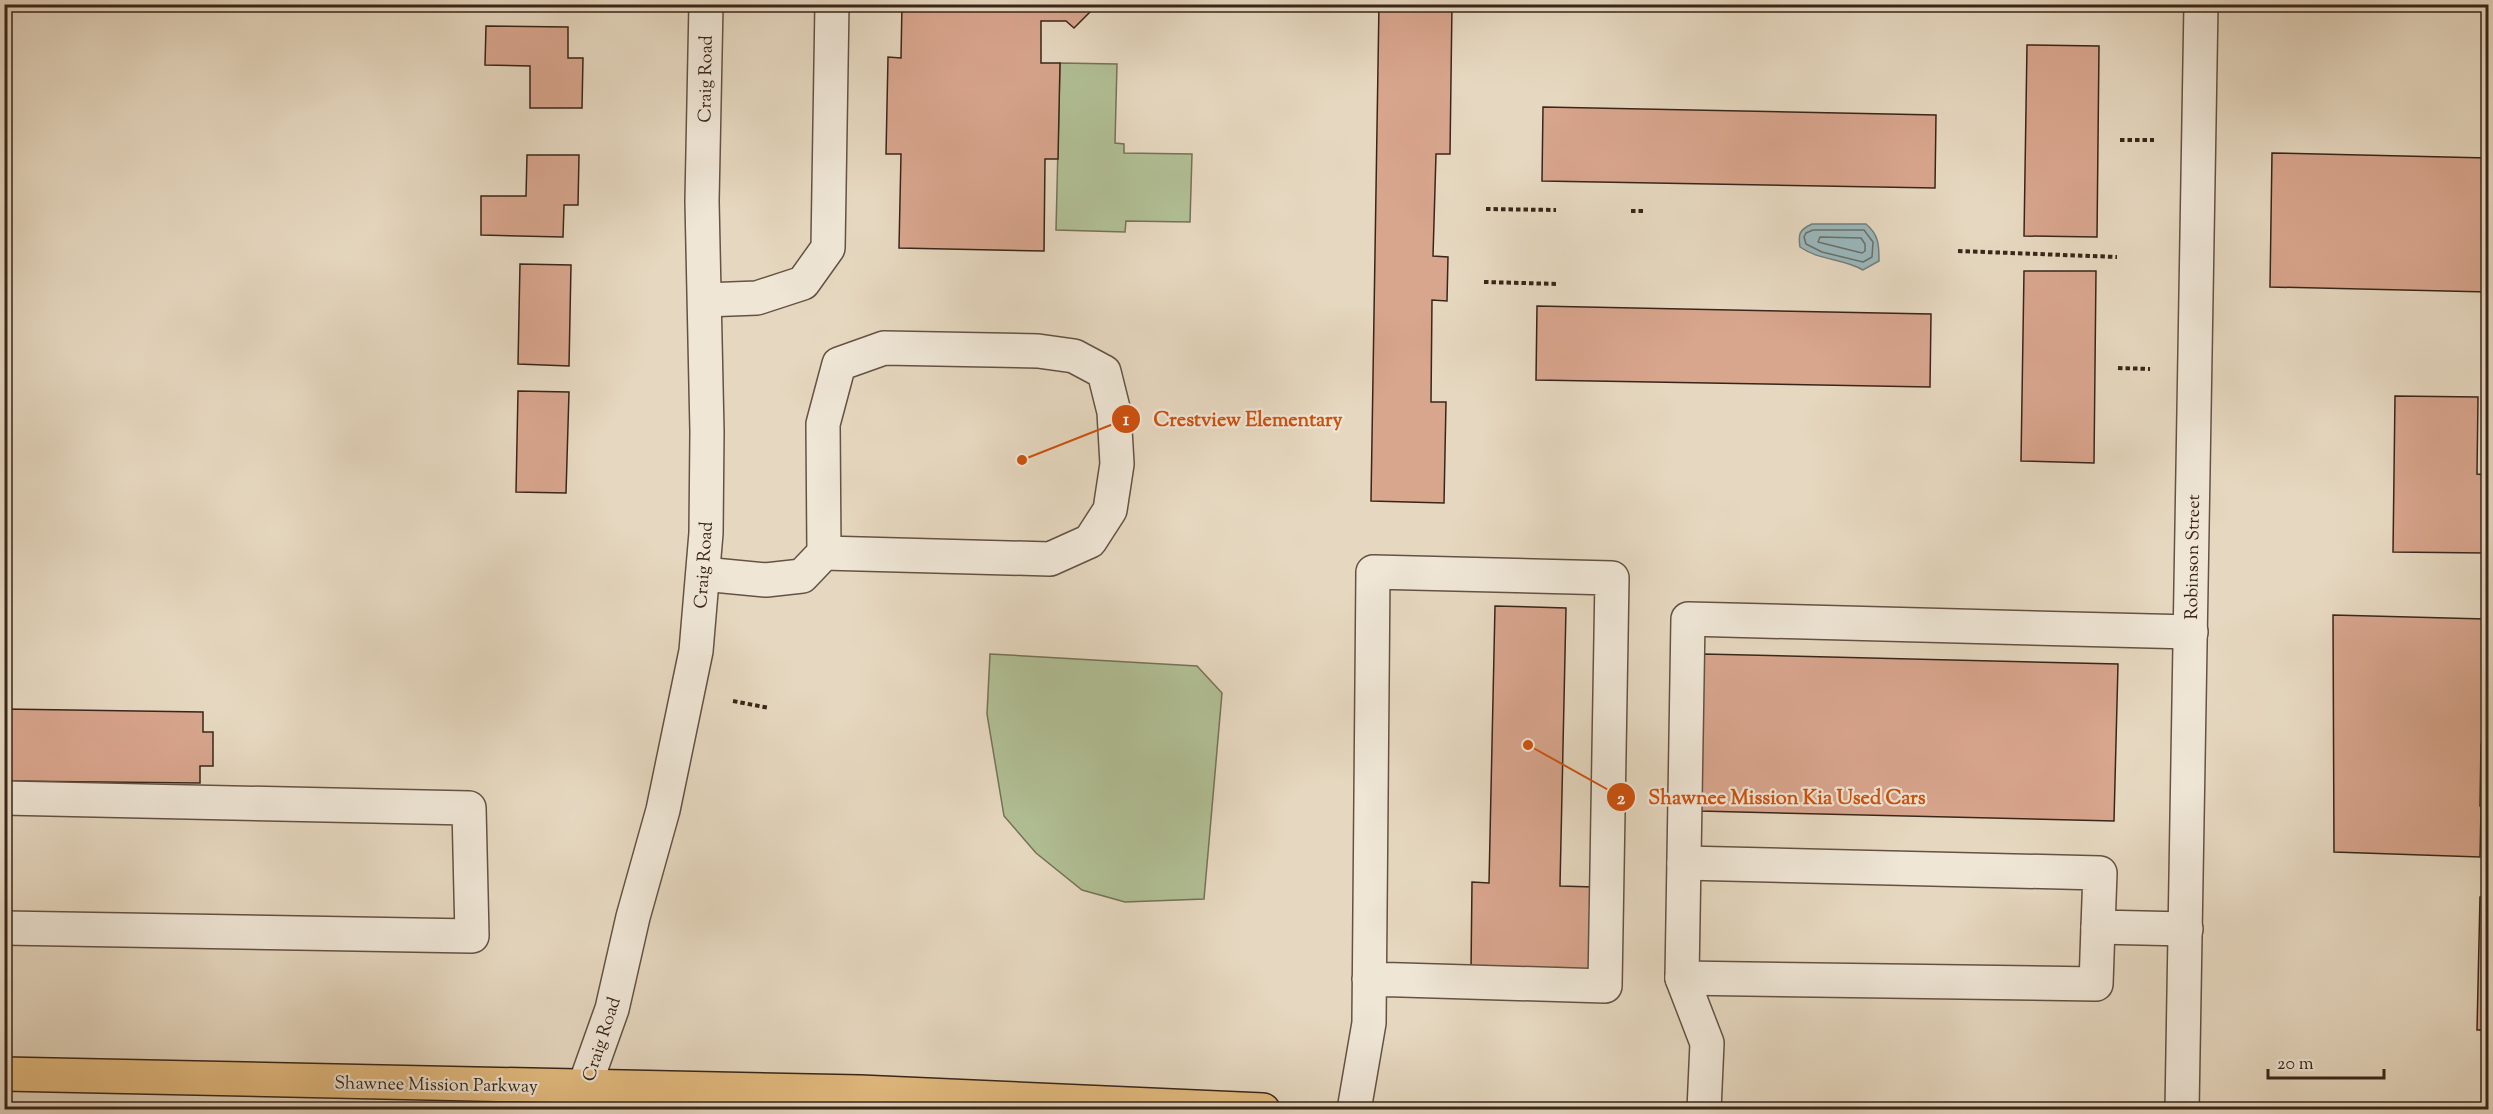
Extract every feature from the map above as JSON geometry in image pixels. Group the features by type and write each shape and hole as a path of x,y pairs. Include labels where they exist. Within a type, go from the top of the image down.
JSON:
{"highway":[{"name":"Shawnee Mission Parkway","path":"4,1074 580,1098 860,1092 1263,1110"}],"street":[{"name":"Craig Road","path":"580,1098 612,1009 633,917 663,810 696,651 706,534 707,432 702,201 706,4"},
{"path":"705,300 757,298 803,283 828,248 832,4"},
{"name":"Robinson Street","path":"2182,1110 2201,4"},
{"path":"703,574 766,580 802,576 824,553 823,424 839,364 884,348 1038,351 1074,356 1104,372 1114,412 1117,464 1110,510 1090,542 1050,560 824,553"},
{"path":"1354,1110 1369,1023 1369,979 1373,572 1612,578 1605,986 1369,979"},
{"path":"1704,1110 1707,1043 1682,978 1688,619 2191,632"},
{"path":"4,798 469,808 472,936 4,928"},
{"path":"1682,978 2096,984 2100,873 1684,863"},
{"path":"2098,927 2186,929"}],"path":[{"path":"2120,140 2154,141"},
{"path":"1486,209 1556,210"},
{"path":"1631,211 1643,211"},
{"path":"1959,251 2117,257"},
{"path":"1484,282 1559,284"},
{"path":"2118,368 2150,369"},
{"path":"733,701 769,708"}],"green space":[{"path":"1060,63 1117,64 1115,143 1124,144 1124,153 1192,154 1190,222 1126,221 1125,232 1056,230"},
{"path":"990,654 1197,666 1222,693 1204,899 1125,902 1082,890 1036,853 1004,816 987,714"}],"water":[{"path":"1812,224 1866,224 1874,232 1879,250 1879,261 1863,270 1848,263 1808,252 1800,247 1799,236 1804,228"}],"building":[{"path":"902,4 1098,4 1074,28 1066,21 1041,21 1041,63 1060,63 1058,159 1045,159 1044,251 899,248 901,154 886,154 888,57 901,58"},
{"path":"1379,4 1452,4 1450,154 1436,154 1433,256 1448,257 1447,301 1432,300 1431,402 1446,402 1444,503 1371,501"},
{"path":"486,26 568,27 568,58 583,58 582,108 530,108 530,66 485,65"},
{"path":"2027,45 2099,46 2097,237 2024,236"},
{"path":"1543,107 1936,115 1935,188 1542,181"},
{"path":"2272,153 2488,158 2488,292 2270,287"},
{"path":"527,155 579,155 578,205 564,205 563,237 481,235 481,196 526,196"},
{"path":"520,264 571,265 569,366 518,364"},
{"path":"2024,271 2096,271 2094,463 2021,461"},
{"path":"1537,306 1931,314 1930,387 1536,380"},
{"path":"518,391 569,392 566,493 516,492"},
{"path":"2395,396 2478,397 2477,474 2485,475 2485,553 2393,552"},
{"path":"1495,606 1566,608 1560,886 1594,887 1592,974 1471,971 1472,882 1489,883"},
{"path":"2333,615 2485,619 2480,857 2334,852"},
{"path":"1703,654 2118,664 2114,821 1699,811"},
{"path":"4,709 203,712 203,732 213,732 213,766 200,766 200,783 4,781"},
{"path":"2481,744 2488,745 2488,840 2486,840 2487,806 2480,806"},
{"path":"2480,897 2488,897 2488,1030 2477,1030"}],"place":[{"name":"Crestview Elementary","path":"1022,460"},
{"name":"Shawnee Mission Kia Used Cars","path":"1528,745"}]}
